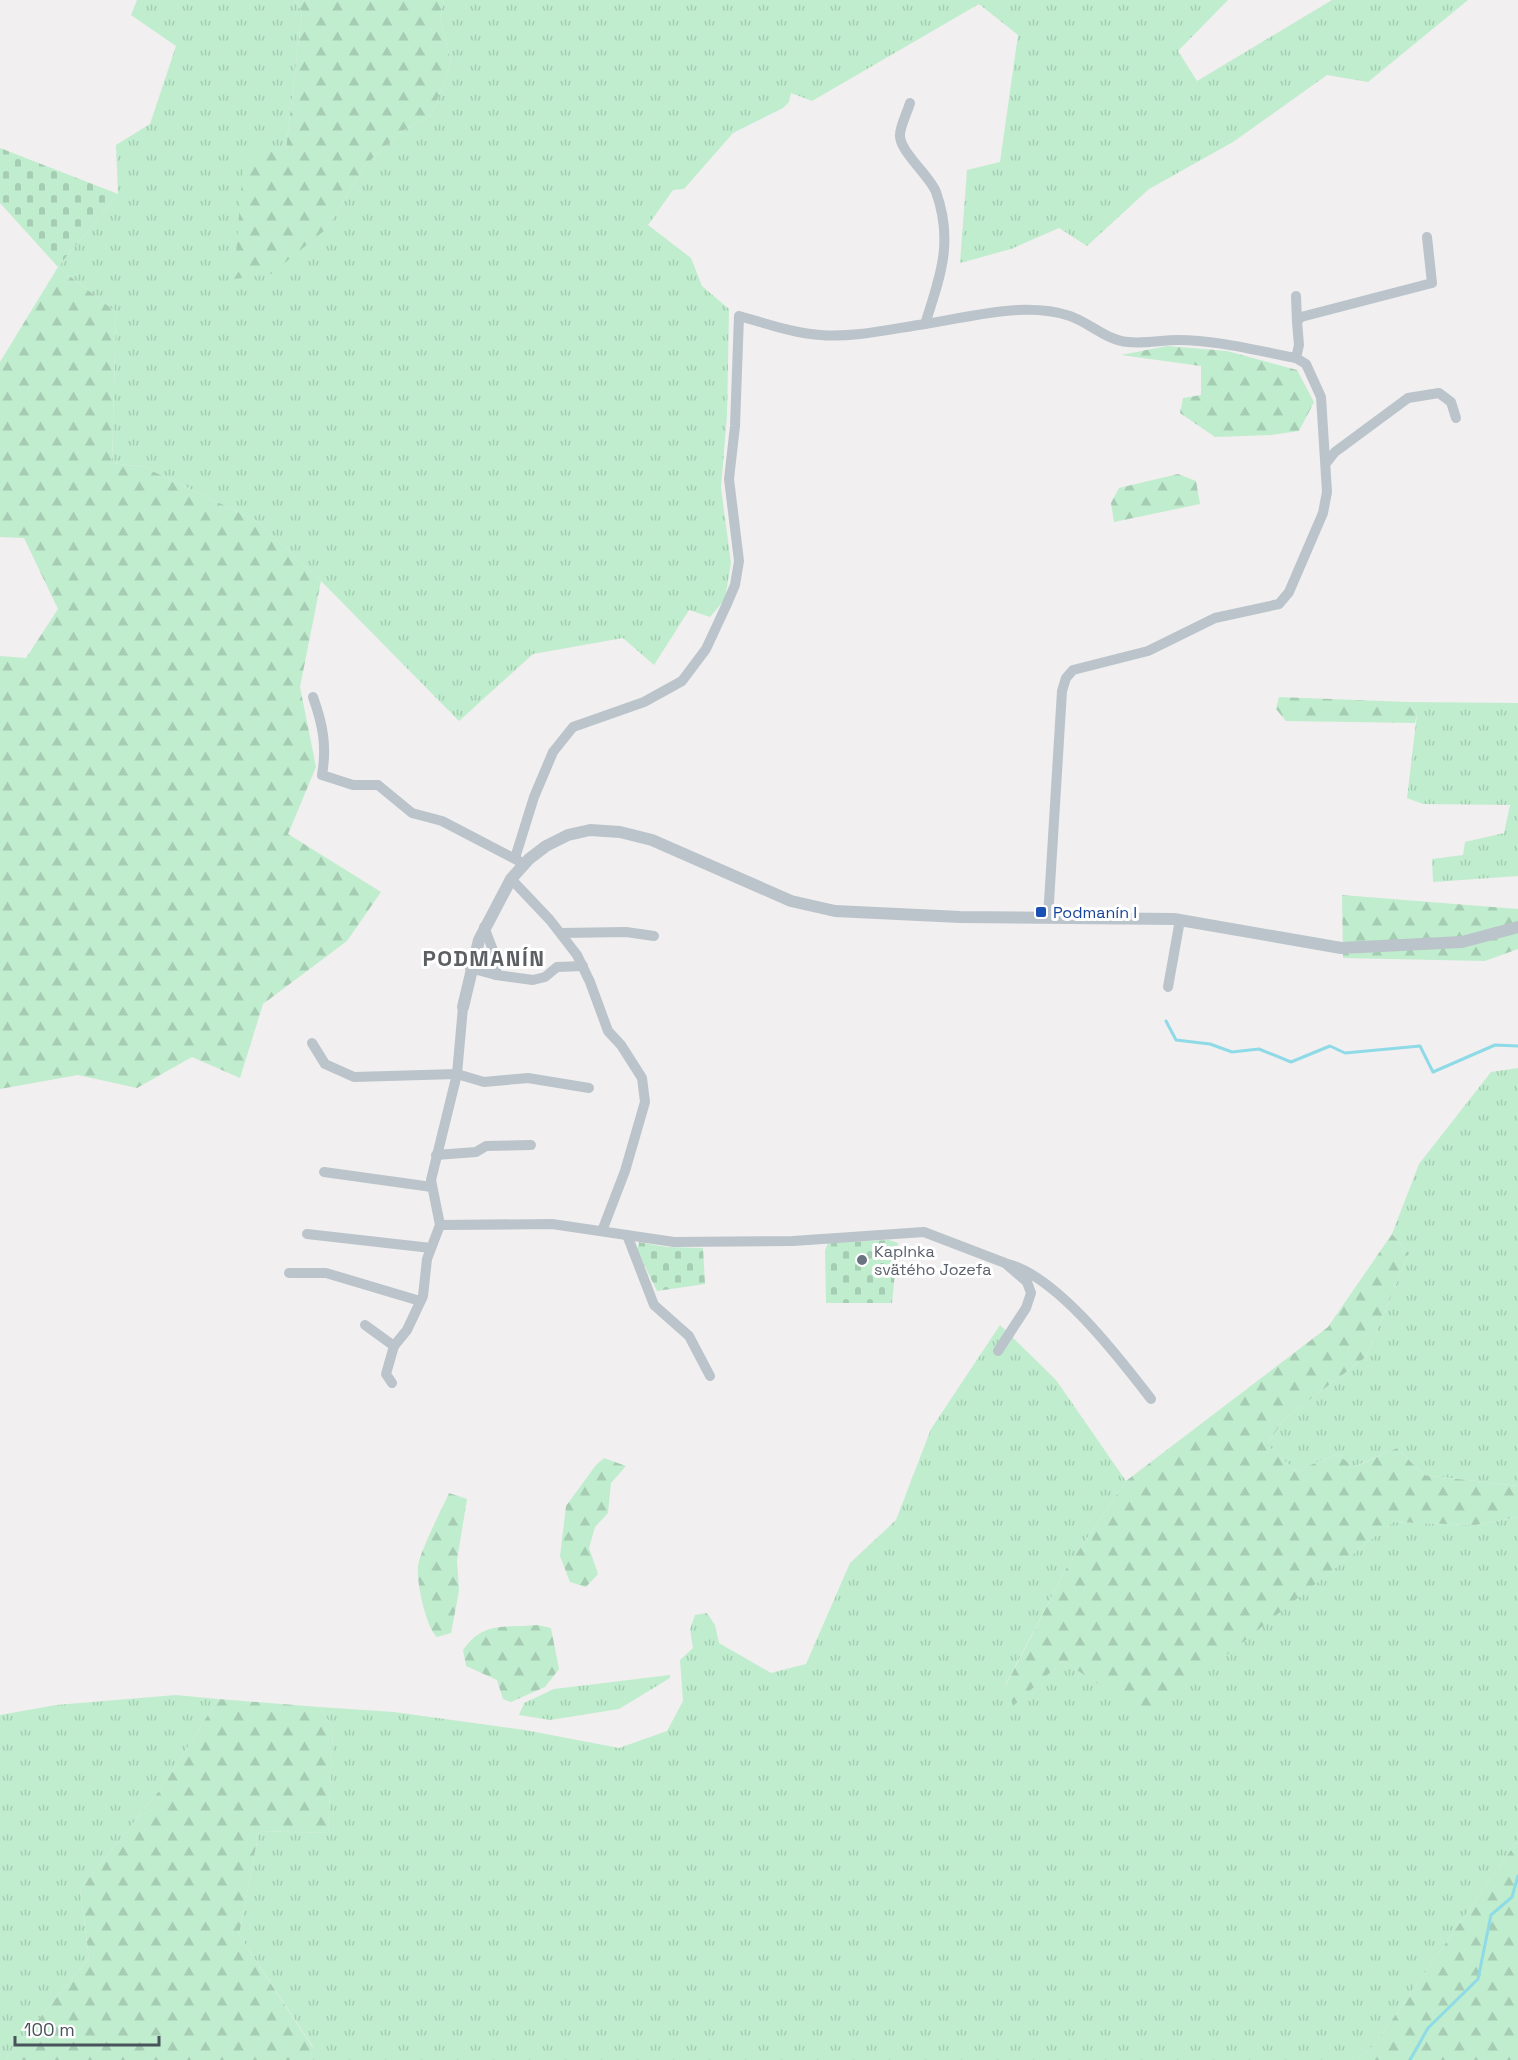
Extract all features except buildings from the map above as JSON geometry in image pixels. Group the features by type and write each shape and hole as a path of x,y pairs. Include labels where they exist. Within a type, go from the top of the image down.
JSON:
{"street":[{"path":"910,103 899,136 903,149 915,160 935,190 946,242 943,268 925,324"},
{"path":"1297,322 1308,314 1432,283 1428,237"},
{"path":"1296,296 1299,345 1296,358"},
{"path":"392,1383 386,1374 394,1346 407,1330 420,1301 426,1259 440,1225 432,1187 436,1155 457,1074 463,1007 470,968 484,927 519,861 534,797 553,752 573,727 644,702 682,681 706,649 735,585 739,561 729,479 739,316 797,332 845,335 1031,309 1072,317 1106,336 1125,342 1178,340 1212,343 1296,358 1306,364 1321,397 1327,462 1327,492 1323,513 1289,592 1279,604 1215,618 1148,651 1073,670 1066,678 1062,691 1048,918"},
{"path":"1327,462 1335,452 1408,398 1439,393 1451,402 1456,418"},
{"path":"313,697 324,734 326,752 322,775 353,785 378,785 412,813 442,821 519,861"},
{"path":"519,861 563,838 581,832 602,830 652,840 777,896 818,909 901,915 1180,920 1341,948 1462,942 1518,927"},
{"path":"511,879 561,933 583,966 608,1031 621,1045 642,1078 645,1102 625,1171 602,1231"},
{"path":"1168,987 1180,920"},
{"path":"484,927 496,958 496,975"},
{"path":"561,933 626,932 654,936"},
{"path":"470,968 496,975 533,980 545,977 557,967 583,966"},
{"path":"312,1043 325,1064 354,1077 457,1074 484,1082 528,1078 589,1088"},
{"path":"436,1155 476,1152 486,1146 531,1145"},
{"path":"324,1172 432,1187"},
{"path":"440,1225 552,1224 674,1242 793,1241 924,1232 1021,1267 1055,1292 1095,1331 1151,1399"},
{"path":"307,1234 431,1248"},
{"path":"627,1235 654,1305 689,1336 711,1376"},
{"path":"998,1351 1026,1308 1030,1293 1027,1282 1005,1263"},
{"path":"289,1274 326,1273 420,1301"},
{"path":"365,1326 394,1346"}],"green space":[{"path":"137,0 294,0 302,12 286,149 325,230 367,163 404,130 432,115 451,61 440,18 444,0 1228,0 1178,51 1197,81 1332,0 1468,0 1368,82 1327,75 1233,142 1149,189 1087,246 1059,228 1011,249 960,263 967,170 1000,162 1018,35 979,4 812,101 791,93 789,102 783,108 733,133 684,189 673,190 648,225 691,258 702,286 729,309 727,415 721,488 731,563 725,599 710,617 689,610 654,665 623,638 533,654 459,721 321,581 257,521 144,467 112,463 116,312 58,267 118,194 116,145 150,124 176,46 131,15"},
{"path":"294,0 444,0 440,18 451,61 432,115 404,130 367,163 325,230 271,274 234,279 244,154 286,149 302,12"},
{"path":"0,148 118,194 58,267 0,203"},
{"path":"58,267 116,312 112,463 144,467 257,521 321,581 300,687 316,767 288,834 381,892 347,941 263,1004 240,1078 192,1057 137,1088 78,1075 0,1089 0,656 26,658 58,609 24,538 0,537 0,362"},
{"path":"1167,346 1227,351 1297,370 1314,402 1299,431 1271,435 1215,437 1180,413 1183,398 1201,395 1201,366 1121,355"},
{"path":"1178,474 1196,481 1200,504 1114,522 1111,503 1119,488"},
{"path":"1279,697 1408,702 1417,714 1415,723 1286,721 1276,709"},
{"path":"1408,702 1518,703 1518,876 1433,882 1432,859 1463,855 1465,842 1504,833 1510,805 1423,804 1407,798 1417,714"},
{"path":"1342,895 1518,909 1518,949 1485,961 1343,958"},
{"path":"1518,1068 1518,1486 1424,1475 1397,1448 1353,1467 1337,1454 1296,1471 1267,1445 1284,1419 1366,1357 1409,1253 1392,1234 1419,1164 1491,1072"},
{"path":"1392,1234 1409,1253 1366,1357 1284,1419 1267,1445 1296,1471 1337,1454 1354,1467 1397,1448 1424,1475 1518,1486 1518,1517 1475,1525 1393,1522 1149,1717 1063,1661 1013,1706 1006,1685 1066,1569 1126,1481 1328,1327"},
{"path":"889,1240 898,1243 892,1303 826,1303 825,1250 828,1243"},
{"path":"639,1242 666,1247 703,1248 705,1284 657,1291 637,1250"},
{"path":"1000,1325 1056,1380 1126,1481 1066,1569 1006,1684 1013,1705 1063,1661 1149,1716 1393,1522 1475,1525 1518,1517 1518,1840 1375,2044 1357,2060 310,2060 313,2047 239,1935 259,1831 328,1833 333,1727 319,1707 394,1712 525,1730 619,1748 667,1731 683,1701 680,1660 693,1648 690,1629 695,1615 707,1613 715,1625 719,1643 771,1673 806,1664 850,1563 896,1520 931,1429"},
{"path":"604,1458 626,1466 611,1483 608,1513 595,1527 589,1548 598,1574 586,1587 570,1582 560,1556 566,1506 596,1465"},
{"path":"449,1493 467,1499 457,1560 459,1591 451,1633 437,1637 429,1624 423,1604 418,1566"},
{"path":"538,1625 551,1628 559,1669 545,1687 511,1702 503,1699 497,1680 466,1666 463,1650 479,1634 496,1628"},
{"path":"670,1675 670,1678 619,1709 550,1720 519,1715 524,1703 554,1689"},
{"path":"176,1695 218,1699 163,1786 80,1889 89,1958 5,2060 0,2060 0,1715 56,1705"},
{"path":"218,1699 319,1707 333,1727 328,1833 259,1831 239,1935 313,2048 310,2060 5,2060 89,1958 80,1889 163,1786"},
{"path":"1518,1840 1518,2060 1357,2060 1375,2044"}],"waterway":[{"path":"1166,1021 1176,1040 1210,1044 1232,1052 1259,1049 1291,1062 1330,1046 1345,1053 1420,1046 1433,1072 1495,1045 1518,1046"},
{"path":"1410,2060 1428,2028 1478,1979 1491,1915 1512,1897 1518,1876"}],"place":[{"name":"Podmanín I","path":"1041,912"},
{"name":"Kaplnka svätého Jozefa","path":"862,1260"}],"district":[{"name":"PODMANÍN","path":"484,958"}]}
